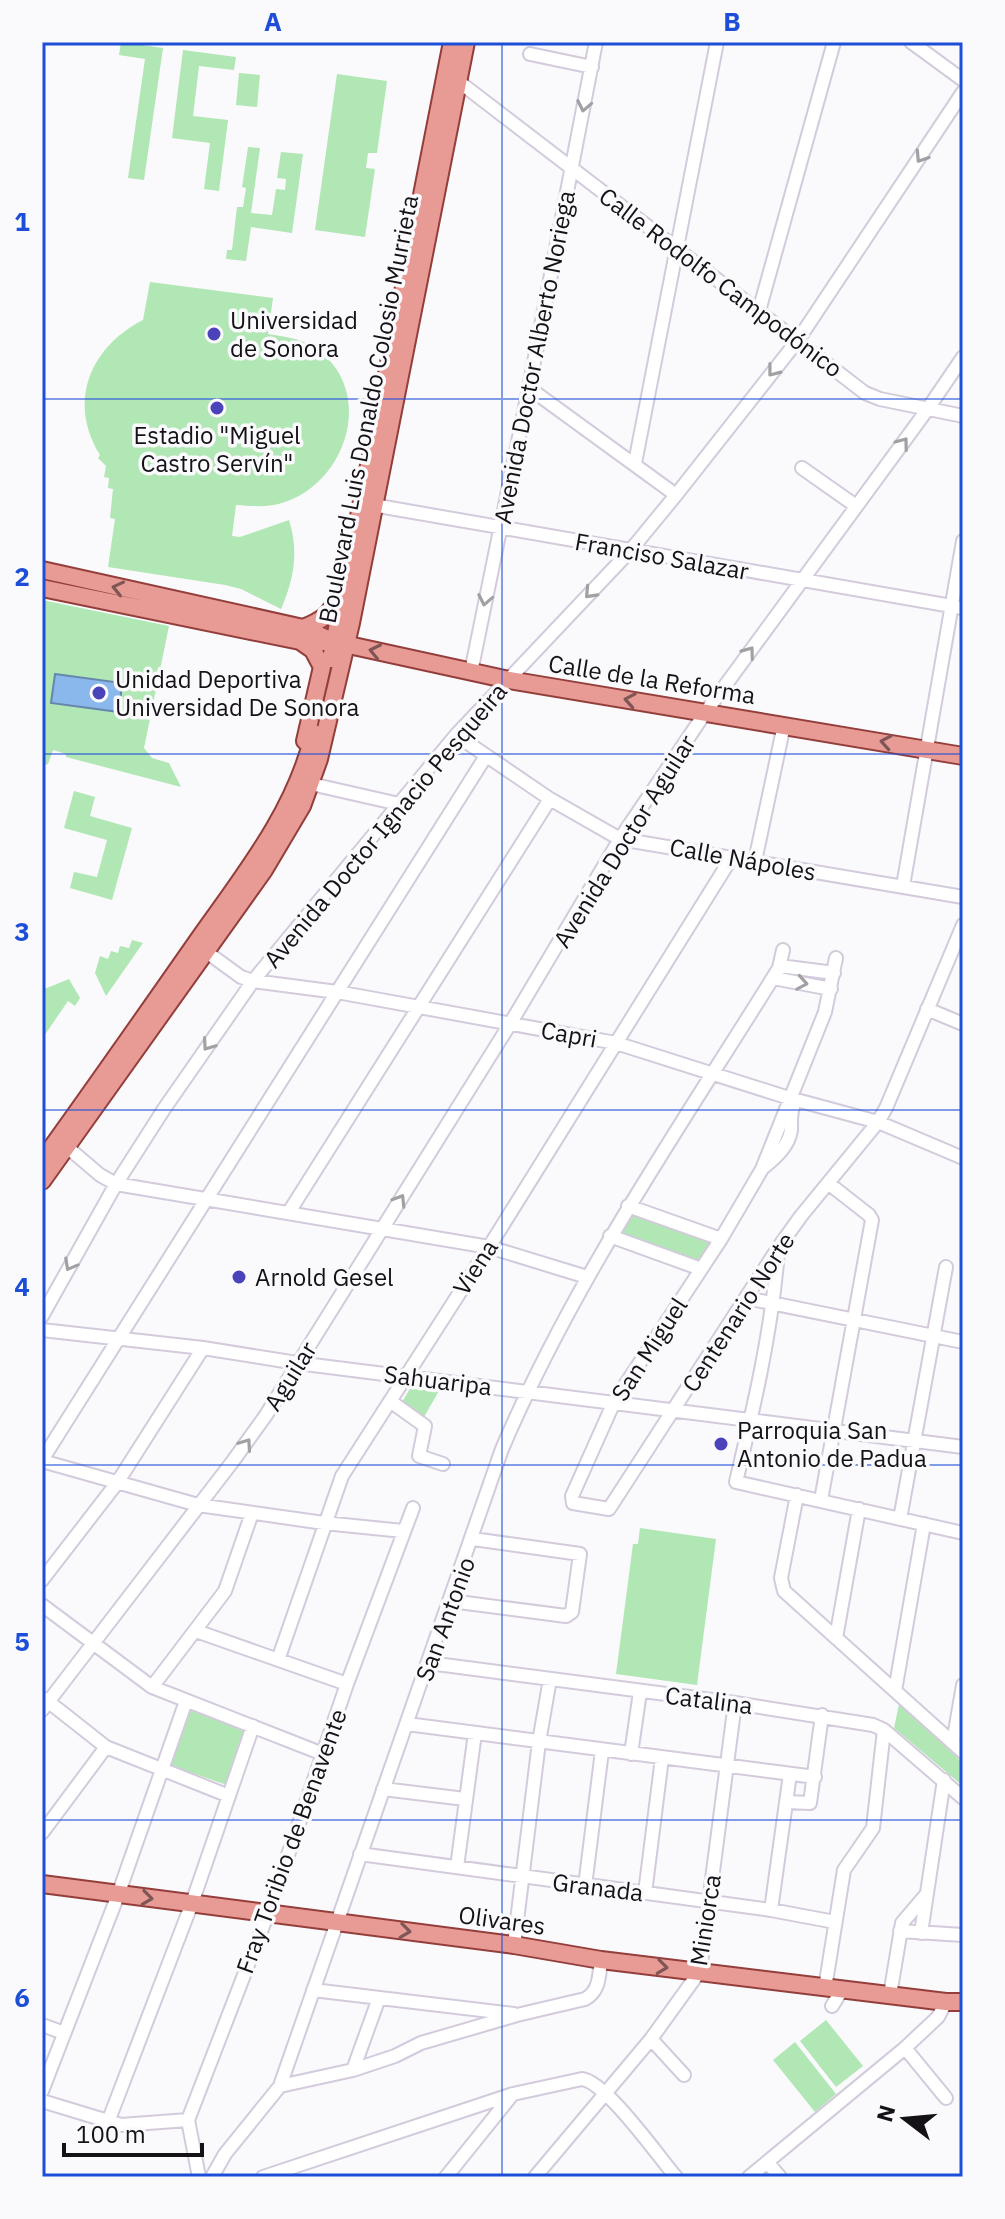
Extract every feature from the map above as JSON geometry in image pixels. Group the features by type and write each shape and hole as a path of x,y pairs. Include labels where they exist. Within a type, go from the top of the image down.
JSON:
{"main road":[{"name":"Boulevard Luis Donaldo Colosio Murrieta","path":"201,948 301,779 340,643 355,537 368,504 452,42"},
{"name":"Boulevard Luis Donaldo Colosio Murrieta","path":"42,1181 62,1143 201,948 253,884 288,833 311,784 319,759 368,504 466,42"},
{"path":"253,884 260,864 286,821 322,667 302,635 325,618 335,604 346,558 355,537"},
{"name":"Calle de la Reforma","path":"42,570 302,635"},
{"name":"Calle de la Reforma","path":"42,588 302,635 509,680 963,756"},
{"name":"Boulevard Luis Donaldo Colosio Murrieta","path":"42,1161 62,1143"},
{"name":"Olivares","path":"42,1884 700,1971 800,1992 825,1988 957,2004"}],"street":[{"name":"Avenida Doctor Alberto Noriega","path":"471,672 596,42"},
{"path":"635,463 717,42"},
{"path":"759,311 834,42"},
{"path":"911,42 963,80"},
{"path":"530,54 592,67"},
{"name":"Calle Rodolfo Campodónico","path":"458,81 865,393 880,399 963,416"},
{"name":"Avenida Doctor Ignacio Pesqueira","path":"42,1316 116,1184 253,981 456,735 630,551 676,495 798,340 963,92"},
{"name":"Avenida Doctor Aguilar","path":"510,1024 620,839 705,713 963,357"},
{"path":"529,388 676,495"},
{"path":"802,468 856,506"},
{"name":"Franciso Salazar","path":"368,504 958,607"},
{"path":"903,886 958,607 963,541"},
{"path":"755,861 784,725"},
{"name":"Calle Nápoles","path":"456,735 550,799 620,839 963,897"},
{"path":"403,1531 198,1505 42,1461 486,756"},
{"path":"311,784 399,804"},
{"path":"289,1212 550,799"},
{"name":"Viena","path":"278,1660 342,1476 732,857"},
{"name":"Centenario Norte","path":"609,1509 778,1248 878,1122 963,925"},
{"path":"201,948 241,977 253,981"},
{"path":"777,972 783,950"},
{"name":"San Miguel","path":"609,1509 573,1503 571,1499 614,1402 721,1239 762,1169 825,1012 836,958"},
{"path":"777,972 834,973"},
{"path":"777,972 831,989"},
{"name":"San Antonio","path":"212,2177 225,2154 280,2086 502,1449 527,1390 610,1236 777,972"},
{"name":"Capri","path":"253,981 337,992 616,1043 878,1122 963,1158"},
{"path":"927,1009 963,1024"},
{"name":"Aguilar","path":"44,1703 266,1415 510,1024"},
{"path":"62,1143 100,1175 116,1184 489,1247 587,1277"},
{"path":"821,1500 872,1217 828,1183"},
{"path":"628,1206 721,1239"},
{"path":"610,1236 701,1269"},
{"path":"778,1248 774,1303 736,1482 963,1533"},
{"path":"900,1519 946,1267"},
{"path":"746,1298 963,1342"},
{"name":"Sahuaripa","path":"42,1330 118,1337 297,1363 963,1447"},
{"path":"42,1580 117,1483 203,1348"},
{"path":"390,1401 425,1426 421,1457 443,1464"},
{"path":"797,1495 781,1585 784,1591 958,1747"},
{"name":"Fray Toribio de Benavente","path":"188,2120 268,1913 347,1684 413,1508"},
{"path":"836,1638 859,1509"},
{"path":"152,1687 229,1582 252,1513"},
{"path":"895,1691 924,1524"},
{"path":"451,1601 566,1616 572,1612 580,1554 473,1539"},
{"path":"42,1605 152,1687 323,1754"},
{"path":"196,1631 347,1684"},
{"name":"Catalina","path":"429,1663 822,1715 873,1725 884,1730 963,1798"},
{"path":"514,1945 539,1742 550,1679"},
{"path":"958,1747 963,1685"},
{"path":"631,1754 640,1692"},
{"path":"42,2091 118,1895 186,1701"},
{"path":"44,1703 106,1747 229,1796"},
{"name":"Miniorca","path":"535,2177 607,2094 700,1971 735,1703"},
{"path":"787,1802 810,1803 822,1715"},
{"path":"407,1724 815,1777"},
{"path":"108,2122 192,1903 253,1726"},
{"path":"825,1988 844,1870 873,1828 884,1730"},
{"path":"457,1867 475,1733"},
{"path":"42,1833 106,1747"},
{"path":"585,1886 602,1751"},
{"path":"645,1893 662,1758"},
{"path":"771,1910 790,1774"},
{"path":"921,1933 944,1780"},
{"path":"383,1789 465,1799"},
{"name":"Granada","path":"360,1854 771,1910 835,1922"},
{"path":"890,1995 904,1919 926,1894"},
{"path":"900,1931 963,1935"},
{"path":"280,2086 353,2070 395,2056 421,2043 591,1996 598,1983 601,1960"},
{"path":"313,1990 517,2015"},
{"path":"832,2006 842,1990"},
{"path":"353,2070 379,1998"},
{"path":"749,2177 957,2004"},
{"path":"42,2025 64,2033"},
{"path":"651,2039 684,2075"},
{"path":"905,2048 946,2098"},
{"path":"263,2177 513,2094 582,2079 592,2081 607,2094 676,2177"},
{"path":"446,2177 513,2094"},
{"path":"42,2101 108,2122 134,2125 188,2120 199,2177"},
{"path":"767,2162 780,2177"}],"green space":[{"path":"121,42 163,48 144,180 128,178 145,59 119,55"},
{"path":"183,50 236,57 234,70 199,66 193,116 228,120 219,191 204,189 210,143 172,138"},
{"path":"239,73 260,75 257,107 236,105"},
{"path":"337,74 387,81 377,153 368,153 366,168 375,169 365,237 315,230"},
{"path":"248,147 260,148 251,213 272,215 276,189 285,190 286,179 277,178 281,152 303,154 292,233 251,227 246,261 226,259 227,250 232,250 237,207 243,207 246,188 242,187"},
{"name":"Estadio \"Miguel Castro Servín\"","path":"150,282 273,298 268,334 299,340 315,348 334,366 345,386 349,409 346,432 338,455 325,475 307,491 285,502 266,506 236,505 232,536 240,537 289,520 294,543 294,565 281,609 241,589 225,585 108,567 115,519 110,518 113,489 108,488 109,478 104,477 106,466 98,458 100,455 90,435 85,415 85,396 97,361 109,345 143,320"},
{"name":"Unidad Deportiva Universidad De Sonora","path":"42,600 169,626 144,748 152,758 169,763 181,787 66,757 66,754 53,750 48,764 42,766"},
{"path":"74,791 95,797 90,816 132,828 112,900 70,888 74,872 97,877 107,840 64,828"},
{"path":"132,940 143,943 106,996 95,973 100,956 108,959 111,951 118,953 120,946 129,948"},
{"path":"69,979 80,998 75,1006 68,1001 42,1039 42,990"},
{"path":"633,1212 713,1241 700,1261 621,1232"},
{"path":"412,1385 440,1389 424,1417 401,1404"},
{"path":"640,1528 716,1539 697,1685 616,1674 633,1544 638,1544"},
{"path":"899,1704 963,1763 963,1786 894,1728"},
{"path":"190,1706 248,1726 227,1785 169,1765"},
{"path":"826,2020 863,2066 836,2087 800,2041"},
{"path":"795,2042 836,2094 815,2112 773,2060"}],"water":[{"path":"55,674 122,683 119,712 51,703"}],"place":[{"name":"Universidad de Sonora","path":"214,334"},
{"name":"Estadio \"Miguel Castro Servín\"","path":"217,408"},
{"name":"Unidad Deportiva Universidad De Sonora","path":"99,693"},
{"name":"Arnold Gesel","path":"239,1277"},
{"name":"Parroquia San Antonio de Padua","path":"721,1444"}]}
